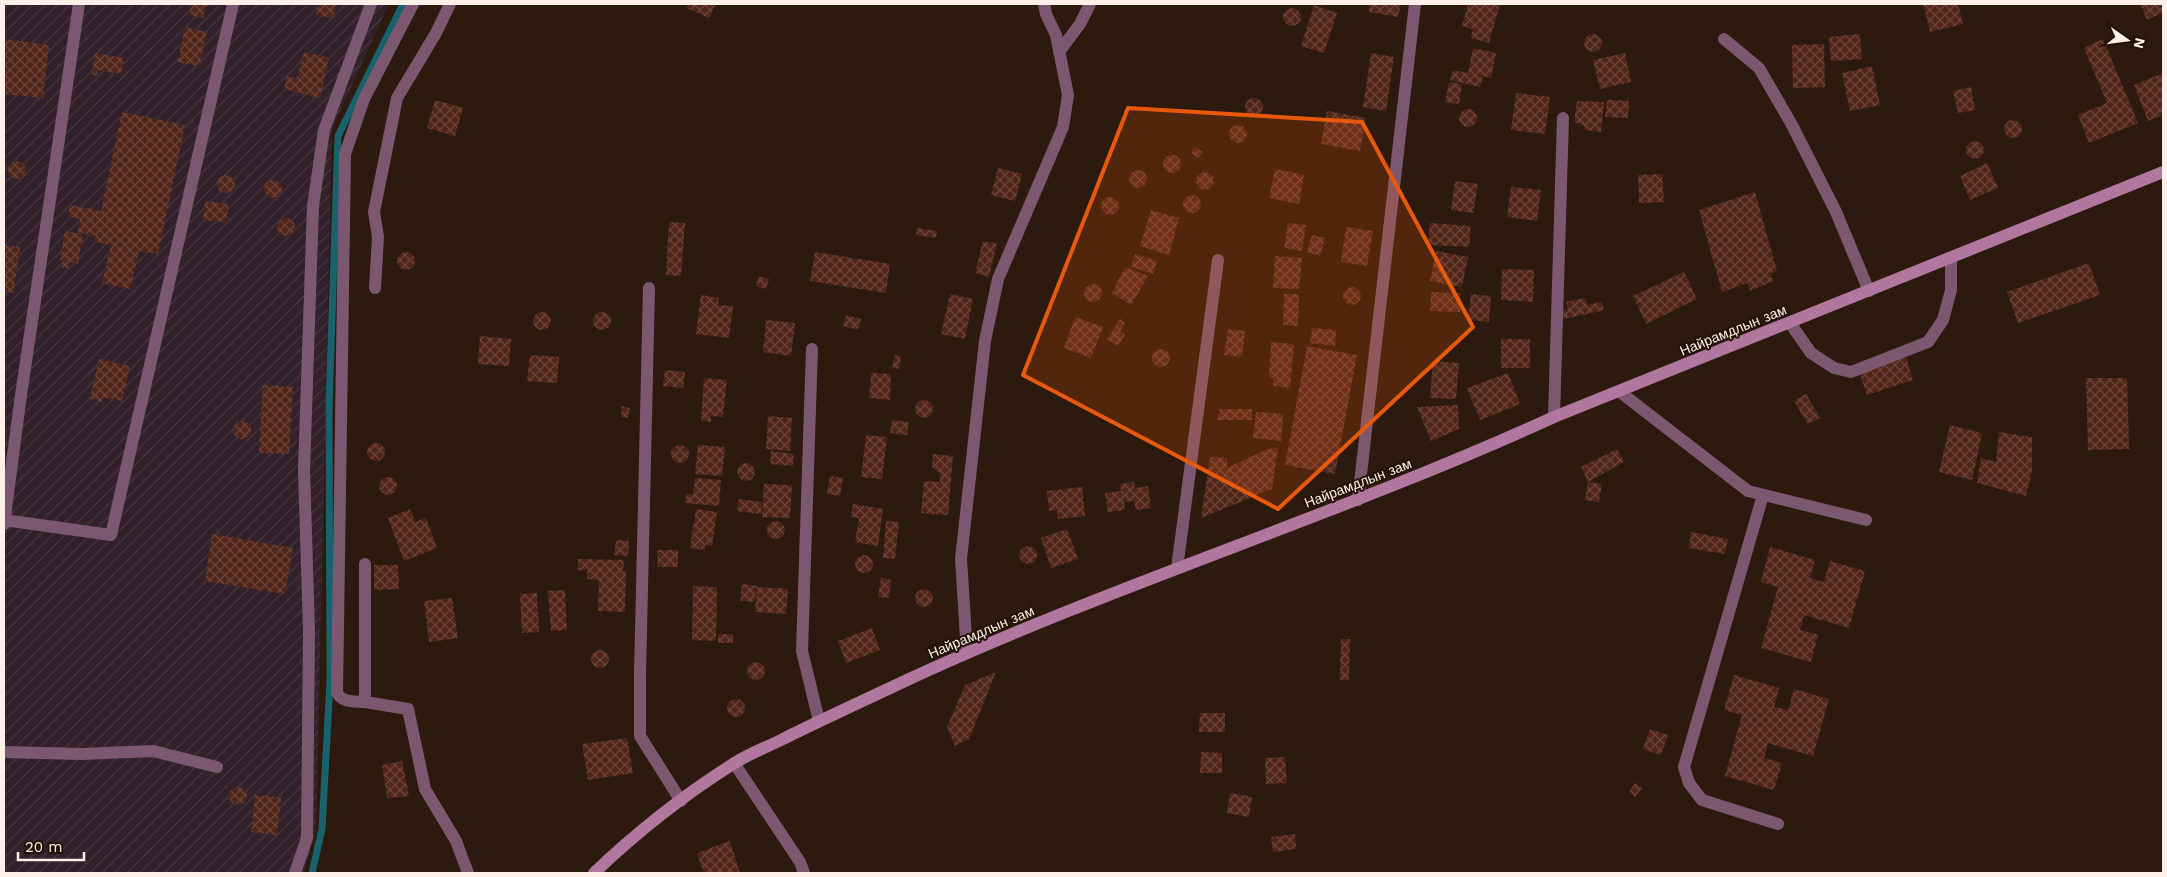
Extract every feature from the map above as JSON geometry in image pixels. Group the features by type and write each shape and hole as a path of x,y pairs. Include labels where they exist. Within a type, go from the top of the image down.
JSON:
{"main road":[{"name":"Найрамдлын зам","path":"594,873 616,852 681,801 734,763 967,652 1177,568 1358,500 1473,454 1554,417 2163,172"}],"street":[{"path":"4,524 21,392 79,4"},
{"path":"4,520 111,535 234,4"},
{"path":"295,873 306,838 309,630 304,470 313,206 324,130 371,4"},
{"path":"413,4 364,100 345,154 337,693 341,699 346,701 408,709 425,789 456,841 468,873"},
{"path":"375,288 378,237 374,212 397,98 436,33 450,4"},
{"path":"967,652 961,559 985,341 998,279 1063,127 1068,95 1056,35 1046,14 1044,4"},
{"path":"1060,52 1080,24 1090,4"},
{"path":"1358,500 1415,4"},
{"path":"1724,39 1759,68 1792,125 1836,212 1869,291"},
{"path":"1554,417 1563,118"},
{"path":"1790,323 1811,353 1834,368 1851,372 1928,342 1943,320 1951,290 1951,258"},
{"path":"1177,568 1218,260"},
{"path":"649,288 640,736 681,801"},
{"path":"812,349 802,651 819,721"},
{"path":"1620,392 1748,492 1866,520"},
{"path":"1763,495 1684,767 1689,783 1702,800 1778,824"},
{"path":"365,564 365,702"},
{"path":"4,752 82,754 153,751 217,768"},
{"path":"734,763 800,862 804,873"}],"highlighted area":[{"path":"1128,108 1362,122 1473,327 1278,509 1023,375"}],"shaded area":[{"path":"4,4 389,4 332,129 316,830 304,873 4,873"}],"building":[{"path":"192,4 207,4 203,18 189,15"},
{"path":"318,4 336,4 333,18 316,15"},
{"path":"689,4 716,4 709,18 687,8"},
{"path":"1370,4 1401,4 1398,17 1369,12"},
{"path":"1468,4 1500,4 1489,43 1471,38 1473,29 1462,26"},
{"path":"1923,4 1958,4 1963,24 1930,32"},
{"path":"2140,4 2163,4 2163,12 2147,20"},
{"path":"1314,5 1337,13 1324,53 1301,46"},
{"path":"1288,8 1296,8 1301,13 1299,24 1288,26 1283,21 1283,13"},
{"path":"185,27 207,32 199,66 178,62"},
{"path":"1589,34 1597,34 1602,39 1600,50 1589,52 1584,47 1584,39"},
{"path":"1860,34 1862,59 1831,61 1829,37"},
{"path":"4,39 49,45 43,98 4,94"},
{"path":"2103,39 2138,123 2089,143 2078,115 2107,103 2084,48"},
{"path":"1824,44 1825,87 1793,88 1792,45"},
{"path":"1473,48 1496,53 1491,78 1478,75 1483,77 1480,87 1450,80 1453,70 1468,73"},
{"path":"304,52 329,58 320,98 284,89 287,76 297,79"},
{"path":"95,53 124,58 121,74 98,70 97,76 92,74"},
{"path":"1371,53 1394,57 1386,111 1363,107"},
{"path":"1625,53 1631,82 1600,89 1593,60"},
{"path":"1872,66 1880,105 1850,111 1842,73"},
{"path":"2163,73 2163,115 2148,121 2134,85"},
{"path":"1449,82 1462,84 1459,104 1445,102"},
{"path":"1971,87 1975,110 1958,113 1953,91"},
{"path":"1516,93 1550,97 1545,134 1511,130"},
{"path":"1250,98 1258,98 1263,103 1261,114 1250,116 1245,111 1245,103"},
{"path":"435,100 463,108 455,136 427,128"},
{"path":"1607,100 1629,101 1628,118 1605,117"},
{"path":"1577,101 1604,102 1601,132 1585,130 1584,126 1574,122"},
{"path":"1464,109 1472,109 1477,114 1475,125 1464,127 1459,122 1459,114"},
{"path":"1327,111 1366,118 1360,151 1321,144"},
{"path":"122,112 185,125 158,254 139,251 130,289 102,283 111,245 95,242 96,236 78,232 80,219 68,217 70,205 101,211"},
{"path":"2009,120 2017,120 2022,125 2020,136 2009,138 2004,133 2004,125"},
{"path":"1234,125 1242,125 1247,130 1245,141 1234,143 1229,138 1229,130"},
{"path":"1971,141 1979,141 1984,146 1982,157 1971,159 1966,154 1966,146"},
{"path":"1195,147 1203,152 1199,158 1191,153"},
{"path":"1168,155 1176,155 1181,160 1179,171 1168,173 1163,168 1163,160"},
{"path":"13,161 21,161 26,166 24,177 13,179 8,174 8,166"},
{"path":"1987,163 1998,188 1970,200 1960,176"},
{"path":"998,168 1022,174 1015,201 991,195"},
{"path":"1275,169 1304,175 1299,204 1269,198"},
{"path":"1134,170 1142,170 1147,175 1145,186 1134,188 1129,183 1129,175"},
{"path":"1201,172 1209,172 1214,177 1212,188 1201,190 1196,185 1196,177"},
{"path":"1662,174 1664,202 1639,203 1638,175"},
{"path":"222,175 230,175 235,180 233,191 222,193 217,188 217,180"},
{"path":"269,180 277,180 282,185 280,196 269,198 264,193 264,185"},
{"path":"1455,181 1478,184 1473,213 1451,210"},
{"path":"1511,187 1541,190 1537,221 1507,217"},
{"path":"1755,192 1777,271 1771,273 1773,281 1750,291 1747,283 1722,292 1699,210"},
{"path":"1188,195 1196,195 1201,200 1199,211 1188,213 1183,208 1183,200"},
{"path":"1106,197 1114,197 1119,202 1117,213 1106,215 1101,210 1101,202"},
{"path":"205,201 229,204 226,222 203,220"},
{"path":"1151,210 1179,218 1169,255 1140,246"},
{"path":"282,218 290,218 295,223 293,234 282,236 277,231 277,223"},
{"path":"669,222 685,223 681,276 666,275"},
{"path":"1288,223 1306,225 1302,251 1284,248"},
{"path":"1430,223 1471,226 1469,247 1428,245"},
{"path":"1346,227 1373,231 1367,266 1341,262"},
{"path":"917,228 937,231 936,238 916,235"},
{"path":"65,231 83,234 78,264 70,262 69,269 61,267 63,260 60,260"},
{"path":"1312,235 1325,238 1320,256 1307,252"},
{"path":"983,241 997,244 989,277 975,273"},
{"path":"4,245 20,247 13,293 4,292"},
{"path":"1436,251 1468,257 1462,287 1430,281"},
{"path":"402,252 410,252 415,257 413,268 402,270 397,265 397,257"},
{"path":"815,252 890,264 886,293 810,281"},
{"path":"1135,254 1157,261 1153,274 1131,267"},
{"path":"1275,256 1302,258 1299,289 1273,288"},
{"path":"2089,263 2100,295 2018,323 2007,292"},
{"path":"1125,267 1148,276 1131,305 1112,293"},
{"path":"1502,269 1534,270 1533,302 1501,300"},
{"path":"1684,272 1697,299 1646,324 1633,296"},
{"path":"759,276 769,279 766,289 756,286"},
{"path":"1089,284 1097,284 1102,289 1100,300 1089,302 1084,297 1084,289"},
{"path":"1348,287 1356,287 1361,292 1359,303 1348,305 1343,300 1343,292"},
{"path":"1431,292 1461,293 1460,312 1430,311"},
{"path":"950,294 973,299 965,339 941,334"},
{"path":"1284,294 1299,294 1298,326 1283,325"},
{"path":"1471,294 1491,296 1489,322 1468,320"},
{"path":"701,295 719,298 718,305 733,306 729,338 696,334"},
{"path":"1585,298 1587,305 1602,302 1604,310 1564,319 1562,310 1568,309 1566,302"},
{"path":"538,312 546,312 551,317 549,328 538,330 533,325 533,317"},
{"path":"598,312 606,312 611,317 609,328 598,330 593,325 593,317"},
{"path":"846,315 861,319 858,330 843,326"},
{"path":"1075,317 1103,327 1091,358 1064,348"},
{"path":"1120,319 1125,323 1120,331 1125,335 1118,346 1107,339"},
{"path":"766,320 795,323 791,356 763,352"},
{"path":"1312,328 1336,330 1335,346 1310,343"},
{"path":"1228,329 1245,331 1242,357 1224,355"},
{"path":"480,336 511,339 509,366 478,364"},
{"path":"1501,339 1530,339 1530,368 1501,368"},
{"path":"1271,342 1294,344 1290,388 1273,386 1273,378 1269,378"},
{"path":"1307,346 1357,355 1335,474 1285,465"},
{"path":"1157,349 1165,349 1170,354 1168,365 1157,367 1152,362 1152,354"},
{"path":"530,355 559,357 557,383 527,381"},
{"path":"895,355 901,356 899,369 892,367"},
{"path":"1906,357 1913,380 1867,395 1859,372"},
{"path":"99,359 130,366 122,401 103,397 102,402 90,399"},
{"path":"1433,361 1459,363 1456,399 1430,398"},
{"path":"665,370 685,372 683,388 663,386"},
{"path":"871,373 891,374 890,400 869,398"},
{"path":"1508,373 1520,404 1480,420 1467,388"},
{"path":"704,378 727,380 723,417 711,416 711,422 701,421"},
{"path":"2086,378 2127,378 2129,449 2088,450"},
{"path":"263,385 293,387 289,454 259,453"},
{"path":"1806,394 1820,418 1808,424 1794,401"},
{"path":"920,400 928,400 933,405 931,416 920,418 915,413 915,405"},
{"path":"1458,405 1459,429 1431,441 1417,407"},
{"path":"622,406 630,408 628,418 621,416"},
{"path":"1220,409 1252,409 1252,420 1217,420"},
{"path":"1256,412 1283,414 1281,441 1253,438"},
{"path":"768,416 792,418 790,451 766,449"},
{"path":"892,420 909,422 907,435 890,433"},
{"path":"238,421 246,421 251,426 249,437 238,439 233,434 233,426"},
{"path":"1950,425 1982,433 1972,480 1939,472"},
{"path":"1999,432 2032,437 2032,470 2026,496 1977,483 1981,458 1996,462"},
{"path":"866,435 887,437 882,479 861,477"},
{"path":"372,443 380,443 385,448 383,459 372,461 367,456 367,448"},
{"path":"676,445 684,445 689,450 687,461 676,463 671,458 671,450"},
{"path":"698,445 725,447 722,476 695,474"},
{"path":"1278,448 1272,489 1201,518 1210,457 1227,458 1227,468 1268,449"},
{"path":"1617,449 1624,462 1588,482 1581,467"},
{"path":"771,451 794,454 793,466 770,464"},
{"path":"933,454 953,456 948,515 921,513 924,481 940,482 940,473 932,467"},
{"path":"742,463 750,463 755,468 753,479 742,481 737,476 737,468"},
{"path":"830,476 843,478 840,496 827,494"},
{"path":"384,477 392,477 397,482 395,493 384,495 379,490 379,482"},
{"path":"695,478 721,480 719,506 685,503 686,494 693,495"},
{"path":"1134,482 1135,488 1148,486 1151,508 1136,510 1134,501 1124,502 1125,510 1108,512 1105,493 1121,491 1120,484"},
{"path":"1588,482 1602,484 1599,502 1585,500"},
{"path":"764,484 792,485 790,518 762,517"},
{"path":"1082,487 1085,516 1058,519 1057,510 1049,511 1047,491"},
{"path":"739,499 762,502 761,514 737,511"},
{"path":"853,504 883,509 878,546 855,542 859,518 851,517"},
{"path":"410,509 415,522 426,518 437,548 404,561 388,518"},
{"path":"696,509 717,512 712,546 705,545 705,550 690,548"},
{"path":"772,521 780,521 785,526 783,537 772,539 767,534 767,526"},
{"path":"886,521 899,522 895,559 883,558"},
{"path":"1067,529 1078,559 1051,568 1041,538"},
{"path":"1691,532 1728,539 1725,554 1689,548"},
{"path":"212,534 293,548 285,594 205,581"},
{"path":"616,540 629,541 628,556 614,555"},
{"path":"1024,546 1032,546 1037,551 1035,562 1024,564 1019,559 1019,551"},
{"path":"1770,547 1815,560 1810,578 1824,582 1830,561 1865,571 1849,628 1804,615 1800,630 1818,635 1811,662 1761,648 1778,587 1761,582"},
{"path":"658,550 678,550 678,567 657,567"},
{"path":"860,555 868,555 873,560 871,571 860,573 855,568 855,560"},
{"path":"578,559 624,560 623,571 626,571 625,612 598,611 599,580 587,579 587,570 578,570"},
{"path":"374,565 398,565 399,589 374,590"},
{"path":"881,578 891,580 889,598 878,597"},
{"path":"742,584 757,586 754,602 740,601"},
{"path":"693,586 717,587 716,641 692,640"},
{"path":"757,587 788,589 786,614 755,612"},
{"path":"920,589 928,589 933,594 931,605 920,607 915,602 915,594"},
{"path":"565,590 567,630 551,631 548,591"},
{"path":"537,593 539,632 522,633 520,594"},
{"path":"452,598 458,638 429,642 424,601"},
{"path":"872,628 880,650 846,663 838,641"},
{"path":"718,634 733,634 733,643 718,643"},
{"path":"1341,639 1350,639 1349,680 1340,680"},
{"path":"596,650 604,650 609,655 607,666 596,668 591,663 591,655"},
{"path":"752,662 760,662 765,667 763,678 752,680 747,675 747,667"},
{"path":"996,672 969,739 955,746 947,727 965,685"},
{"path":"1734,675 1779,688 1774,707 1788,710 1794,689 1829,699 1813,756 1768,743 1764,758 1782,763 1774,790 1725,776 1742,715 1724,710"},
{"path":"732,699 740,699 745,704 743,715 732,717 727,712 727,704"},
{"path":"1200,713 1225,713 1225,732 1199,732"},
{"path":"1650,729 1668,735 1661,755 1643,749"},
{"path":"627,738 633,773 588,780 582,744"},
{"path":"1201,752 1222,753 1222,773 1200,773"},
{"path":"1285,757 1287,783 1266,784 1265,758"},
{"path":"402,761 409,796 387,798 382,765"},
{"path":"1635,783 1642,788 1635,797 1629,792"},
{"path":"234,787 242,787 247,792 245,803 234,805 229,800 229,792"},
{"path":"1230,793 1252,797 1249,817 1227,813"},
{"path":"255,795 281,797 277,835 251,832"},
{"path":"1295,834 1296,849 1273,852 1271,837"},
{"path":"730,841 740,873 704,873 697,853"}],"waterway":[{"path":"312,873 322,829 330,682 329,407 338,136 403,4"}]}
